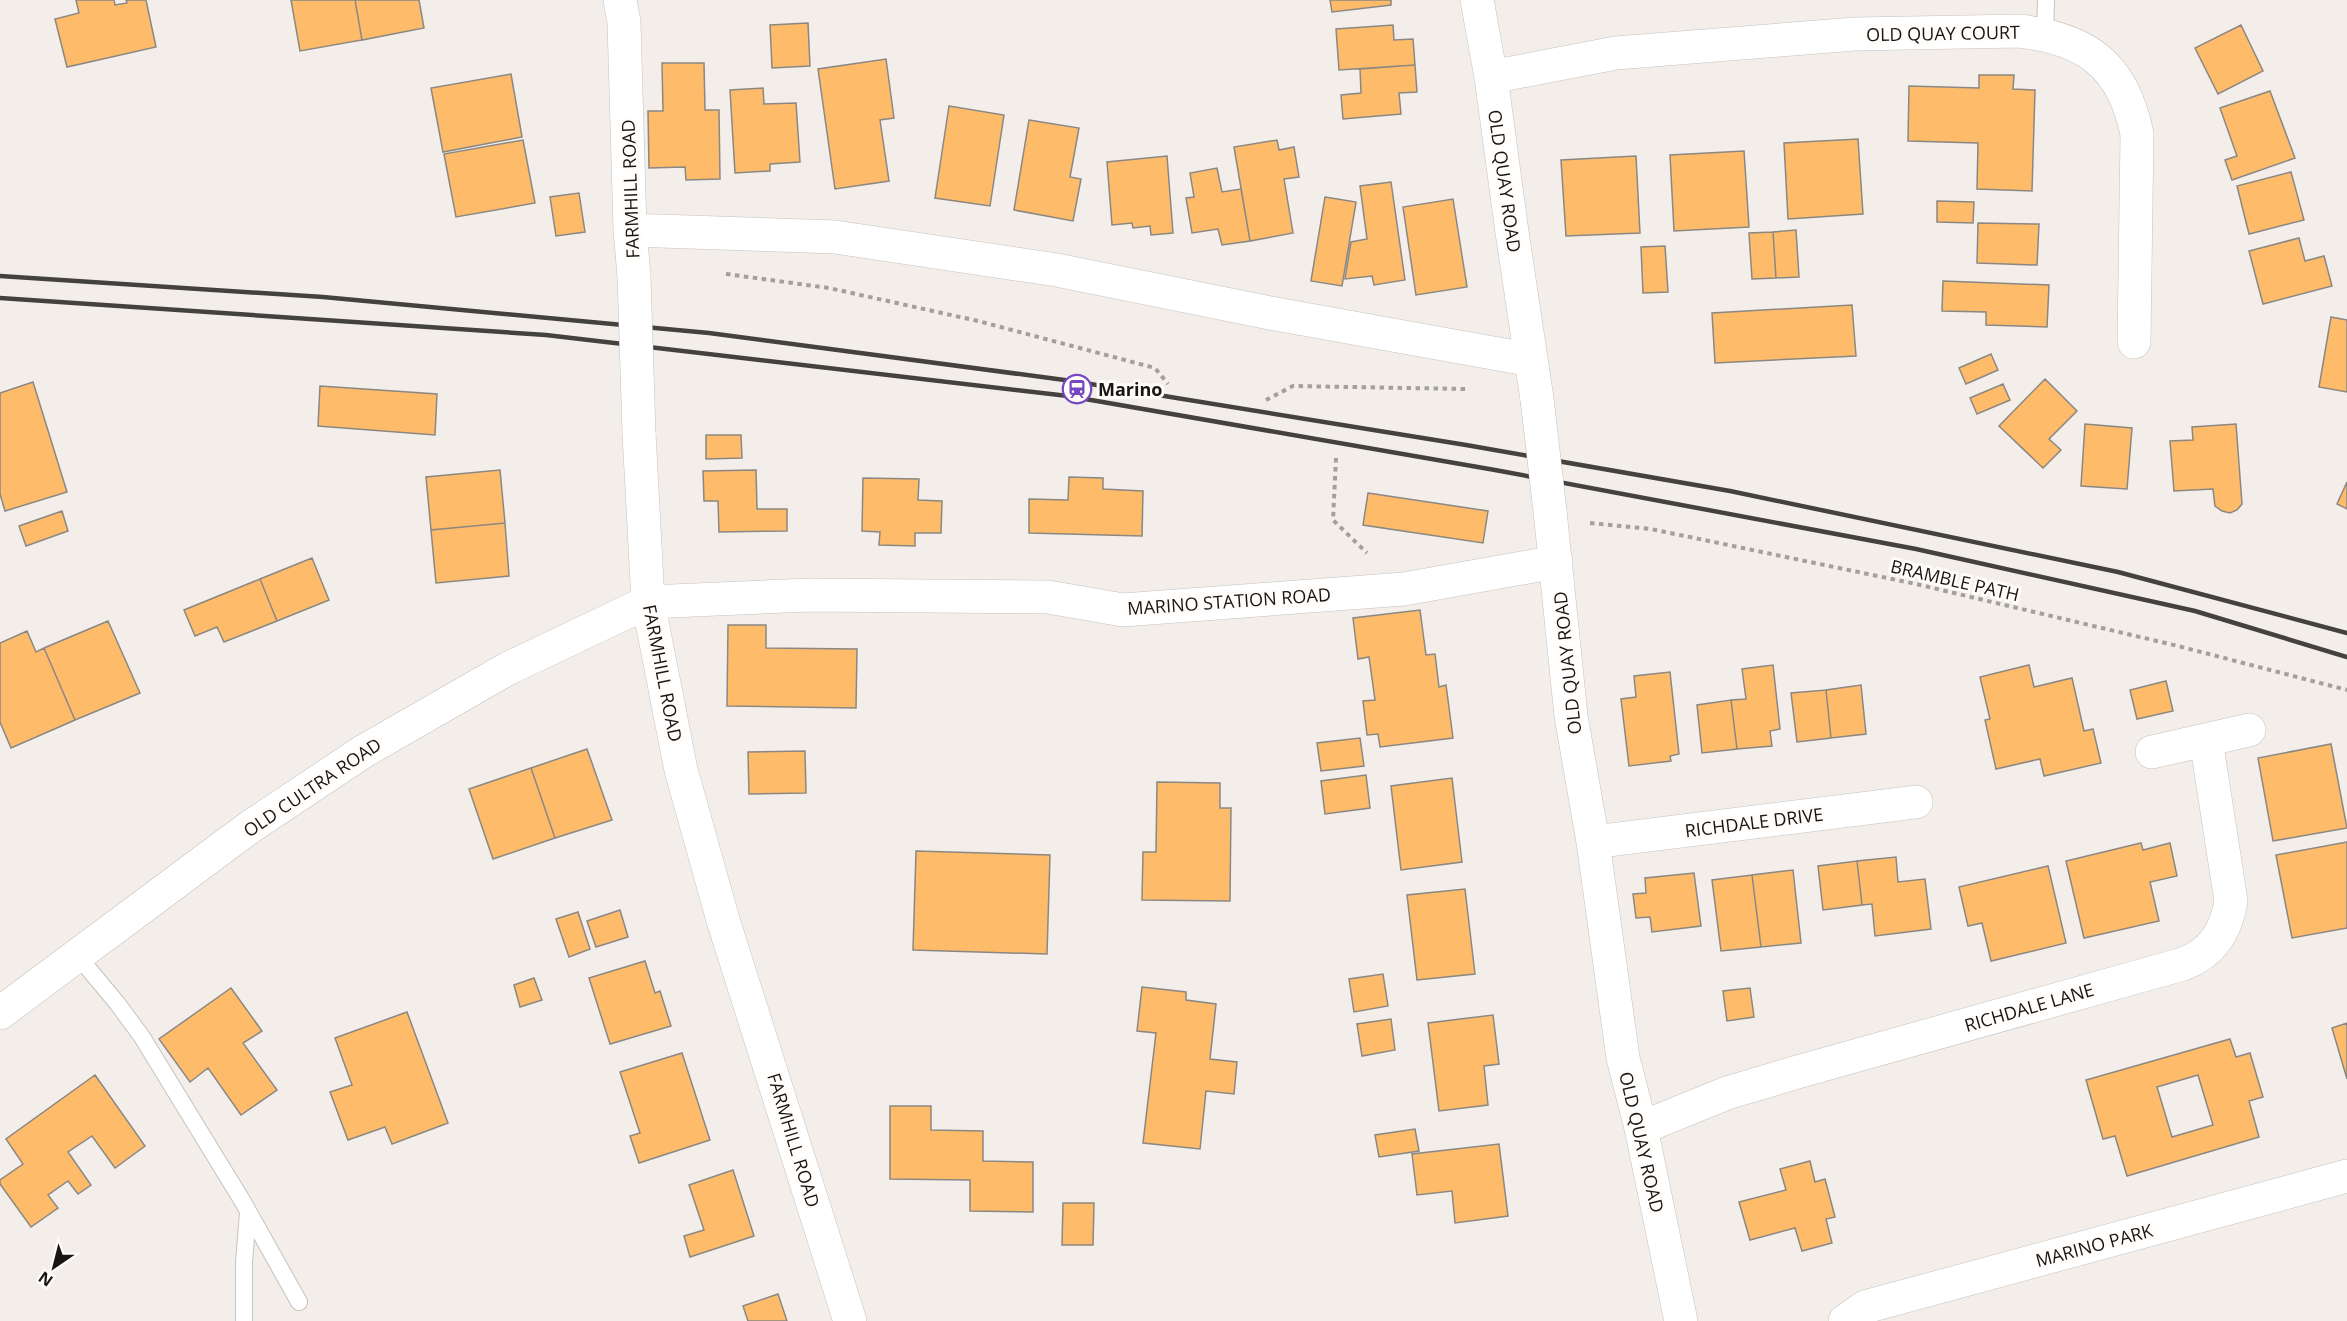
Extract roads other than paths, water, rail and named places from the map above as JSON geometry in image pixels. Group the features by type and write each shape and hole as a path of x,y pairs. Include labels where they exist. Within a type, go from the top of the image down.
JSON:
{"street":[{"name":"FARMHILL ROAD","path":"620,0 624,22 630,230 648,602 681,770 723,920 850,1321"},
{"name":"OLD QUAY ROAD","path":"1477,0 1491,77 1537,399 1571,716 1593,842 1623,1058 1641,1128 1681,1321"},
{"name":"OLD QUAY COURT","path":"1491,77 1616,53 1855,34 2019,31 2045,34 2065,40 2100,61 2114,76 2133,114 2137,134 2134,342"},
{"path":"630,230 847,239 1057,270 1270,313 1531,360"},
{"name":"MARINO STATION ROAD","path":"648,602 810,595 1048,597 1123,610 1404,589 1556,562"},
{"name":"OLD CULTRA ROAD","path":"0,1013 250,827 364,751 507,669 648,602"},
{"path":"2152,752 2249,730"},
{"name":"RICHDALE LANE","path":"1641,1128 1727,1093 2183,964 2201,956 2222,934 2231,901 2206,740"},
{"name":"RICHDALE DRIVE","path":"1593,842 1916,802"},
{"name":"MARINO PARK","path":"1845,1321 1865,1307 2347,1176"}],"lane":[{"path":"2045,34 2046,0"},
{"path":"77,955 142,1037 248,1212 298,1302"},
{"path":"244,1321 244,1262 248,1212"}],"railway":[{"path":"0,276 323,297 709,333 1072,381 1466,445 1730,491 2118,572 2347,633"},
{"path":"0,298 546,335 1068,396 1495,470 1916,549 2195,611 2347,657"}],"place":[{"name":"Marino","path":"1077,389"}]}
